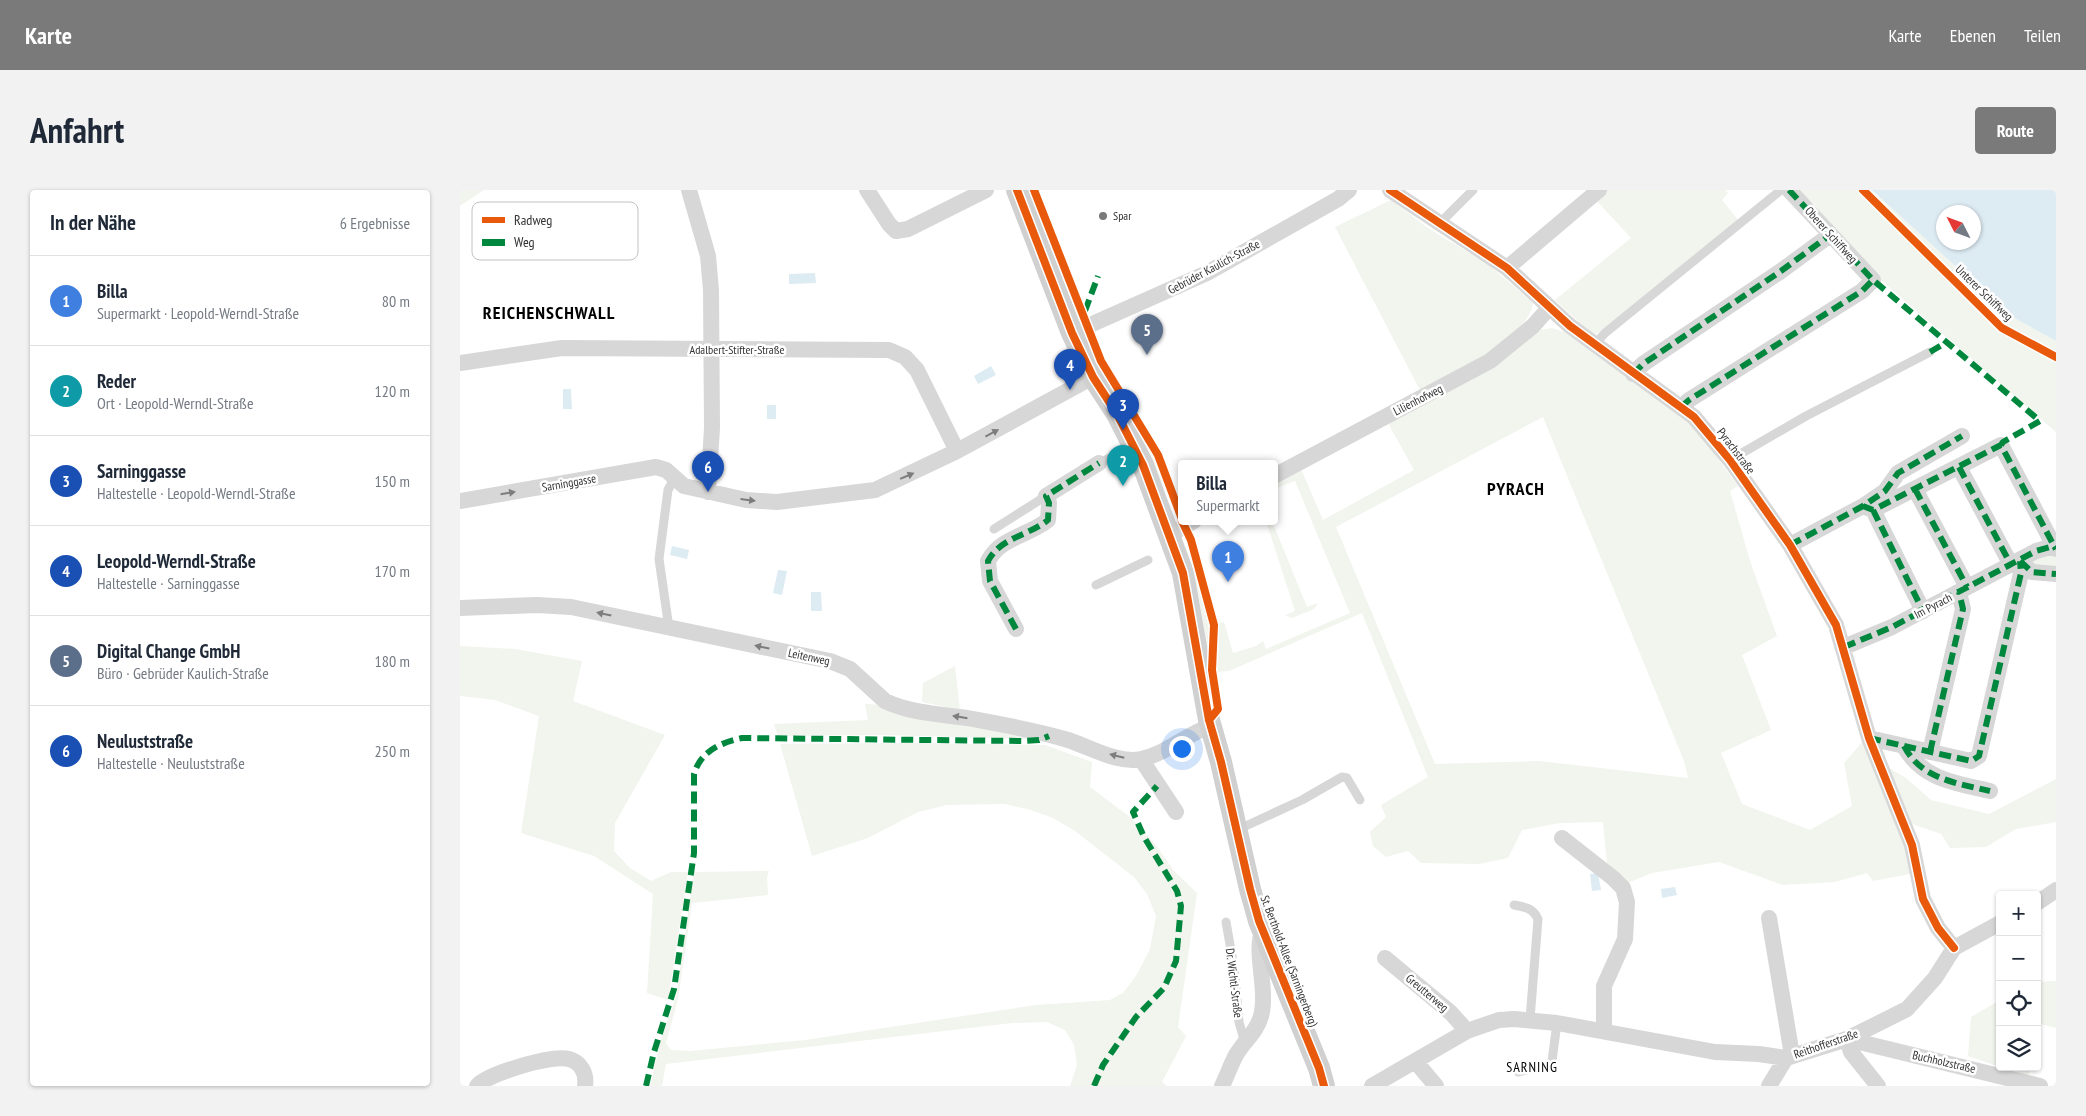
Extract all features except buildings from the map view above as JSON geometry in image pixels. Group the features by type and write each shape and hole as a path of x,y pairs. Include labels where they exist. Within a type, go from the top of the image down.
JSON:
{"street":[{"path":"689,190 708,256 711,290 712,428 708,492"},
{"path":"867,190 889,224 896,231 908,229 986,190"},
{"name":"St. Berthold-Allee (Sarningerberg)","path":"1017,190 1072,333 1093,377 1117,414 1134,447 1183,572 1210,726 1250,889 1264,930 1316,1060 1324,1086"},
{"name":"Gebrüder Kaulich-Straße","path":"1072,333 1129,310 1207,273 1338,199 1349,190"},
{"name":"Pyrachstraße","path":"1390,190 1507,268 1549,308 1594,345 1681,408 1705,428 1730,460 1790,545 1828,610 1844,647 1869,738 1912,845 1923,899 1938,928 1954,948"},
{"path":"1507,268 1599,190"},
{"name":"Oberer Schiffweg","path":"1681,408 1689,400 1862,291 1873,280 1788,190"},
{"path":"1633,374 1642,364 1781,271 1830,235"},
{"name":"Lilienhofweg","path":"1278,474 1490,361 1534,326 1549,308"},
{"name":"Adalbert-Stifter-Straße","path":"460,363 562,348 889,350 905,357 917,370 957,451"},
{"name":"Sarninggasse","path":"460,501 656,468 666,470 684,486 746,500 776,502 840,496 875,490 957,451 1093,377"},
{"path":"1868,508 1885,492 1898,473 1962,436"},
{"path":"1790,545 1868,508 1915,489 2000,445 2055,547"},
{"path":"1016,629 990,581 988,561 998,546 1041,526 1048,520 1049,503 1046,496 1099,463"},
{"path":"1869,738 1972,761 1979,756 2021,573 1959,467"},
{"path":"1915,489 1963,590 1963,609 1930,752"},
{"path":"1868,508 1923,611"},
{"path":"1169,535 1187,525"},
{"name":"Im Pyrach","path":"1844,647 1923,611 2047,546 2055,547"},
{"path":"2015,563 2032,572 2056,574"},
{"name":"Leitenweg","path":"460,608 537,605 571,606 841,664 850,669 885,701 906,709 982,721 1066,740 1116,757 1142,759"},
{"path":"1176,812 1142,759 1197,730 1210,726"},
{"path":"1904,746 1911,759 1935,778 1990,791"},
{"path":"1562,838 1623,888 1626,902 1625,939 1604,986 1604,1031"},
{"path":"2041,900 2056,890"},
{"path":"1769,918 1789,1056 1769,1086"},
{"name":"Reithofferstraße","path":"1372,1086 1467,1031 1499,1020 1530,1019 1715,1052 1789,1056 1847,1039 1907,1010 1931,983 1954,948 1996,925"},
{"name":"Dr. Wichtl-Straße","path":"1222,1086 1236,1055 1257,1029 1261,1016 1264,983 1260,940 1264,930"},
{"name":"Greutterweg","path":"1385,958 1451,1013 1467,1031"},
{"path":"1847,1039 1851,1052 1878,1086"},
{"name":"Buchholzstraße","path":"1847,1039 2040,1086"},
{"path":"477,1086 487,1078 524,1065 559,1058 569,1059 578,1064 583,1070 586,1080 585,1086"},
{"path":"1416,1061 1436,1086"}],"lane":[{"path":"1440,223 1474,190"},
{"path":"1594,345 1605,332 1781,190"},
{"path":"1730,460 1806,416 1930,352"},
{"path":"1099,463 1134,447"},
{"path":"669,628 660,559 668,490 675,477"},
{"path":"994,528 1046,496"},
{"path":"1096,585 1148,560"},
{"path":"1237,830 1302,800 1342,777 1347,778 1360,800"},
{"path":"1514,906 1528,907 1535,913 1538,919 1530,1019"},
{"name":"Dr. Wichtl-Straße","path":"1226,922 1234,967 1239,1022 1245,1044"},
{"path":"1518,1072 1545,1066 1552,1061 1557,1024"}],"shaded area":[{"path":"460,190 484,190 460,206"},
{"path":"1606,190 1725,190 1728,193 1722,200 1738,220 1594,336 1555,300 1631,238 1595,199"},
{"path":"1799,190 1872,190 2009,315 2056,341 2056,432 1875,275 1833,232 1815,205"},
{"path":"1872,190 2056,190 2056,341 2009,315 1938,250 1981,250 1981,205 1936,205 1936,248"},
{"path":"1391,200 1428,228 1489,265 1533,303 1528,317 1518,330 1503,343 1468,366 1421,392 1335,227"},
{"path":"815,273 816,283 789,284 789,274"},
{"path":"1552,328 1564,332 1694,426 1738,486 1730,491 1751,564 1777,636 1742,655 1771,730 1721,753 1742,804 1810,830 1852,806 1844,763 1864,740 1915,873 1873,881 1867,873 1835,882 1783,885 1719,862 1652,873 1625,884 1620,875 1607,863 1603,822 1560,823 1522,830 1508,858 1479,864 1421,863 1408,851 1386,857 1373,846 1370,832 1386,817 1381,805 1428,777 1362,613 1229,671 1216,672 1214,660 1219,623 1224,622 1233,653 1256,646 1263,641 1266,649 1350,613 1295,481 1278,487 1278,480 1301,469 1323,520 1414,470 1388,423 1540,330","holes":["1543,417 1684,761 1688,778 1539,761 1435,764 1336,527"]},
{"path":"991,366 996,375 978,384 974,376"},
{"path":"563,389 571,389 572,409 563,409"},
{"path":"767,405 776,405 776,419 767,419"},
{"path":"1146,440 1169,490 1171,502 1143,442"},
{"path":"1267,525 1274,525 1307,607 1318,603 1314,609 1292,618 1285,615 1295,611"},
{"path":"1185,541 1211,621 1209,654 1194,572"},
{"path":"672,546 689,550 687,559 670,555"},
{"path":"2051,553 2056,557 2056,570 2032,564 2033,559"},
{"path":"778,570 787,571 782,595 773,593"},
{"path":"811,592 821,592 822,611 811,611"},
{"path":"460,646 515,649 582,661 573,701 665,735 615,823 614,851 630,868 651,881 671,872 688,872 668,1000 647,993 653,894 594,856 521,833 539,716 495,700 460,696"},
{"path":"955,666 960,710 922,702 923,683"},
{"path":"865,704 885,705 1031,736 1025,739 883,735 778,736 774,724 868,720"},
{"path":"920,743 1045,745 1092,762 1090,787 1130,817 1156,845 1174,871 1197,893 1178,1027 1186,1036 1162,1082 1167,1086 1070,1086 1077,1065 1074,1045 1065,1030 1047,1022 1012,1023 666,1064 662,1086 650,1086 661,1039 676,997 694,872 769,871 767,877 768,895 692,903 678,999 666,1043 671,1050 690,1051 805,1040 1036,1005 1110,1000 1123,993 1136,976 1150,949 1156,916 1147,894 1134,877 1075,831 1053,818 1031,810 1005,804 947,805 918,812 868,838 812,856 780,744"},
{"path":"1889,768 1906,778 1931,800 1989,814 2056,779 2056,822 2016,829 1986,847 1950,848 1941,834 1912,824"},
{"path":"1598,873 1601,890 1592,891 1590,874"},
{"path":"1675,887 1677,895 1662,898 1661,889"},
{"path":"2056,981 2056,1028 2041,1024 2041,982"},
{"path":"1996,1002 1996,1066 1968,1056 1971,1017"},
{"path":"2013,1071 2030,1071 2028,1076"}],"marked path":[{"path":"1789,190 1873,280 2040,421 2003,442 2001,445"},
{"path":"1633,374 1643,364 1781,271 1830,235"},
{"path":"1085,311 1098,276"},
{"path":"1681,407 1689,400 1862,291 1873,280"},
{"path":"1930,352 1947,342"},
{"path":"1790,545 1863,506 1885,491 1898,473 1962,436"},
{"path":"1863,506 1873,510 2001,445 2054,546"},
{"path":"1016,629 990,581 988,561 993,553 1007,542 1048,520 1049,503 1046,496 1099,463"},
{"path":"1959,467 2011,565"},
{"path":"1915,489 1967,587"},
{"path":"1873,510 1923,611"},
{"path":"1844,647 1892,627 2036,551 2054,546 2056,549"},
{"path":"2020,561 2032,572 2056,574"},
{"path":"1869,738 1971,761 1979,756 2021,573 2020,561"},
{"path":"1930,752 1963,609 1959,592"},
{"path":"646,1086 654,1052 674,989 694,853 694,774 701,759 706,754 726,742 742,738 1024,741 1039,740 1049,736"},
{"path":"1904,746 1911,757 1930,773 1952,782 1990,791"},
{"path":"1094,1086 1103,1065 1136,1017 1164,988 1176,961 1181,906 1177,891 1144,837 1133,812 1157,786"}],"cycle path":[{"path":"1017,190 1072,333 1093,377 1117,414 1143,465 1183,573 1209,720 1221,762 1250,889 1259,921 1319,1068 1324,1086"},
{"path":"1034,190 1101,361 1158,455 1178,508"},
{"path":"1390,190 1507,268 1570,326 1694,417 1730,460 1790,545 1836,625 1869,738 1912,845 1923,899 1938,928 1954,948"},
{"name":"Unterer Schiffweg","path":"1863,190 2002,328 2056,357"},
{"path":"1184,525 1191,540 1214,625 1212,670 1218,709 1209,720"}],"place":[{"name":"Spar","path":"1103,216"},
{"name":"Digital Change GmbH","path":"1147,355"},
{"name":"Leopold-Werndl-Straße","path":"1070,390"},
{"name":"Sarninggasse","path":"1123,430"},
{"name":"Reder","path":"1123,486"},
{"name":"Neuluststraße","path":"708,492"},
{"name":"Billa","path":"1228,582"}],"district":[{"name":"REICHENSCHWALL","path":"549,313"},
{"name":"PYRACH","path":"1516,489"},
{"name":"SARNING","path":"1532,1067"}]}
